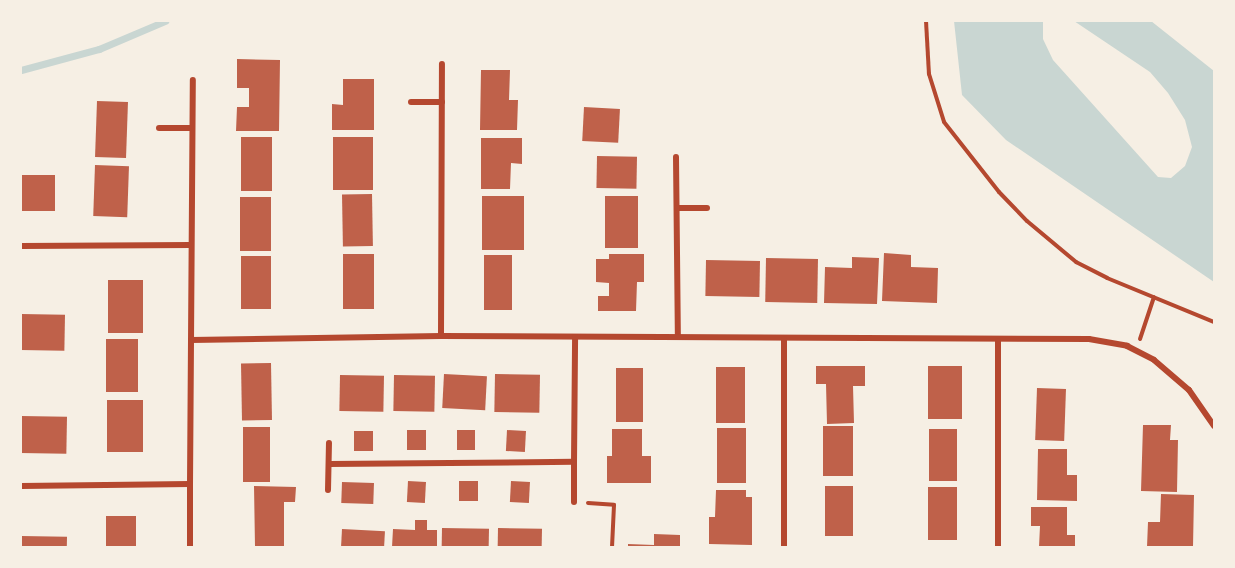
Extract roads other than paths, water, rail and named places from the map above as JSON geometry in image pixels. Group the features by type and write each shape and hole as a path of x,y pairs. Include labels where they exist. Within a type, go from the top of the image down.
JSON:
{"street":[{"path":"441,336 442,64"},
{"path":"190,547 192,340 190,245 193,80"},
{"path":"411,102 442,102"},
{"path":"159,128 192,128"},
{"path":"676,157 678,336"},
{"path":"677,208 707,208"},
{"path":"21,246 190,245"},
{"path":"192,340 441,336 678,336 998,341 1089,339 1120,344 1154,360 1190,390 1214,426"},
{"path":"574,502 575,337"},
{"path":"784,339 784,547"},
{"path":"998,341 998,547"},
{"path":"328,490 329,443"},
{"path":"329,464 574,462"},
{"path":"21,486 190,484"}],"waterway":[{"path":"21,70 99,49 165,21"}]}
